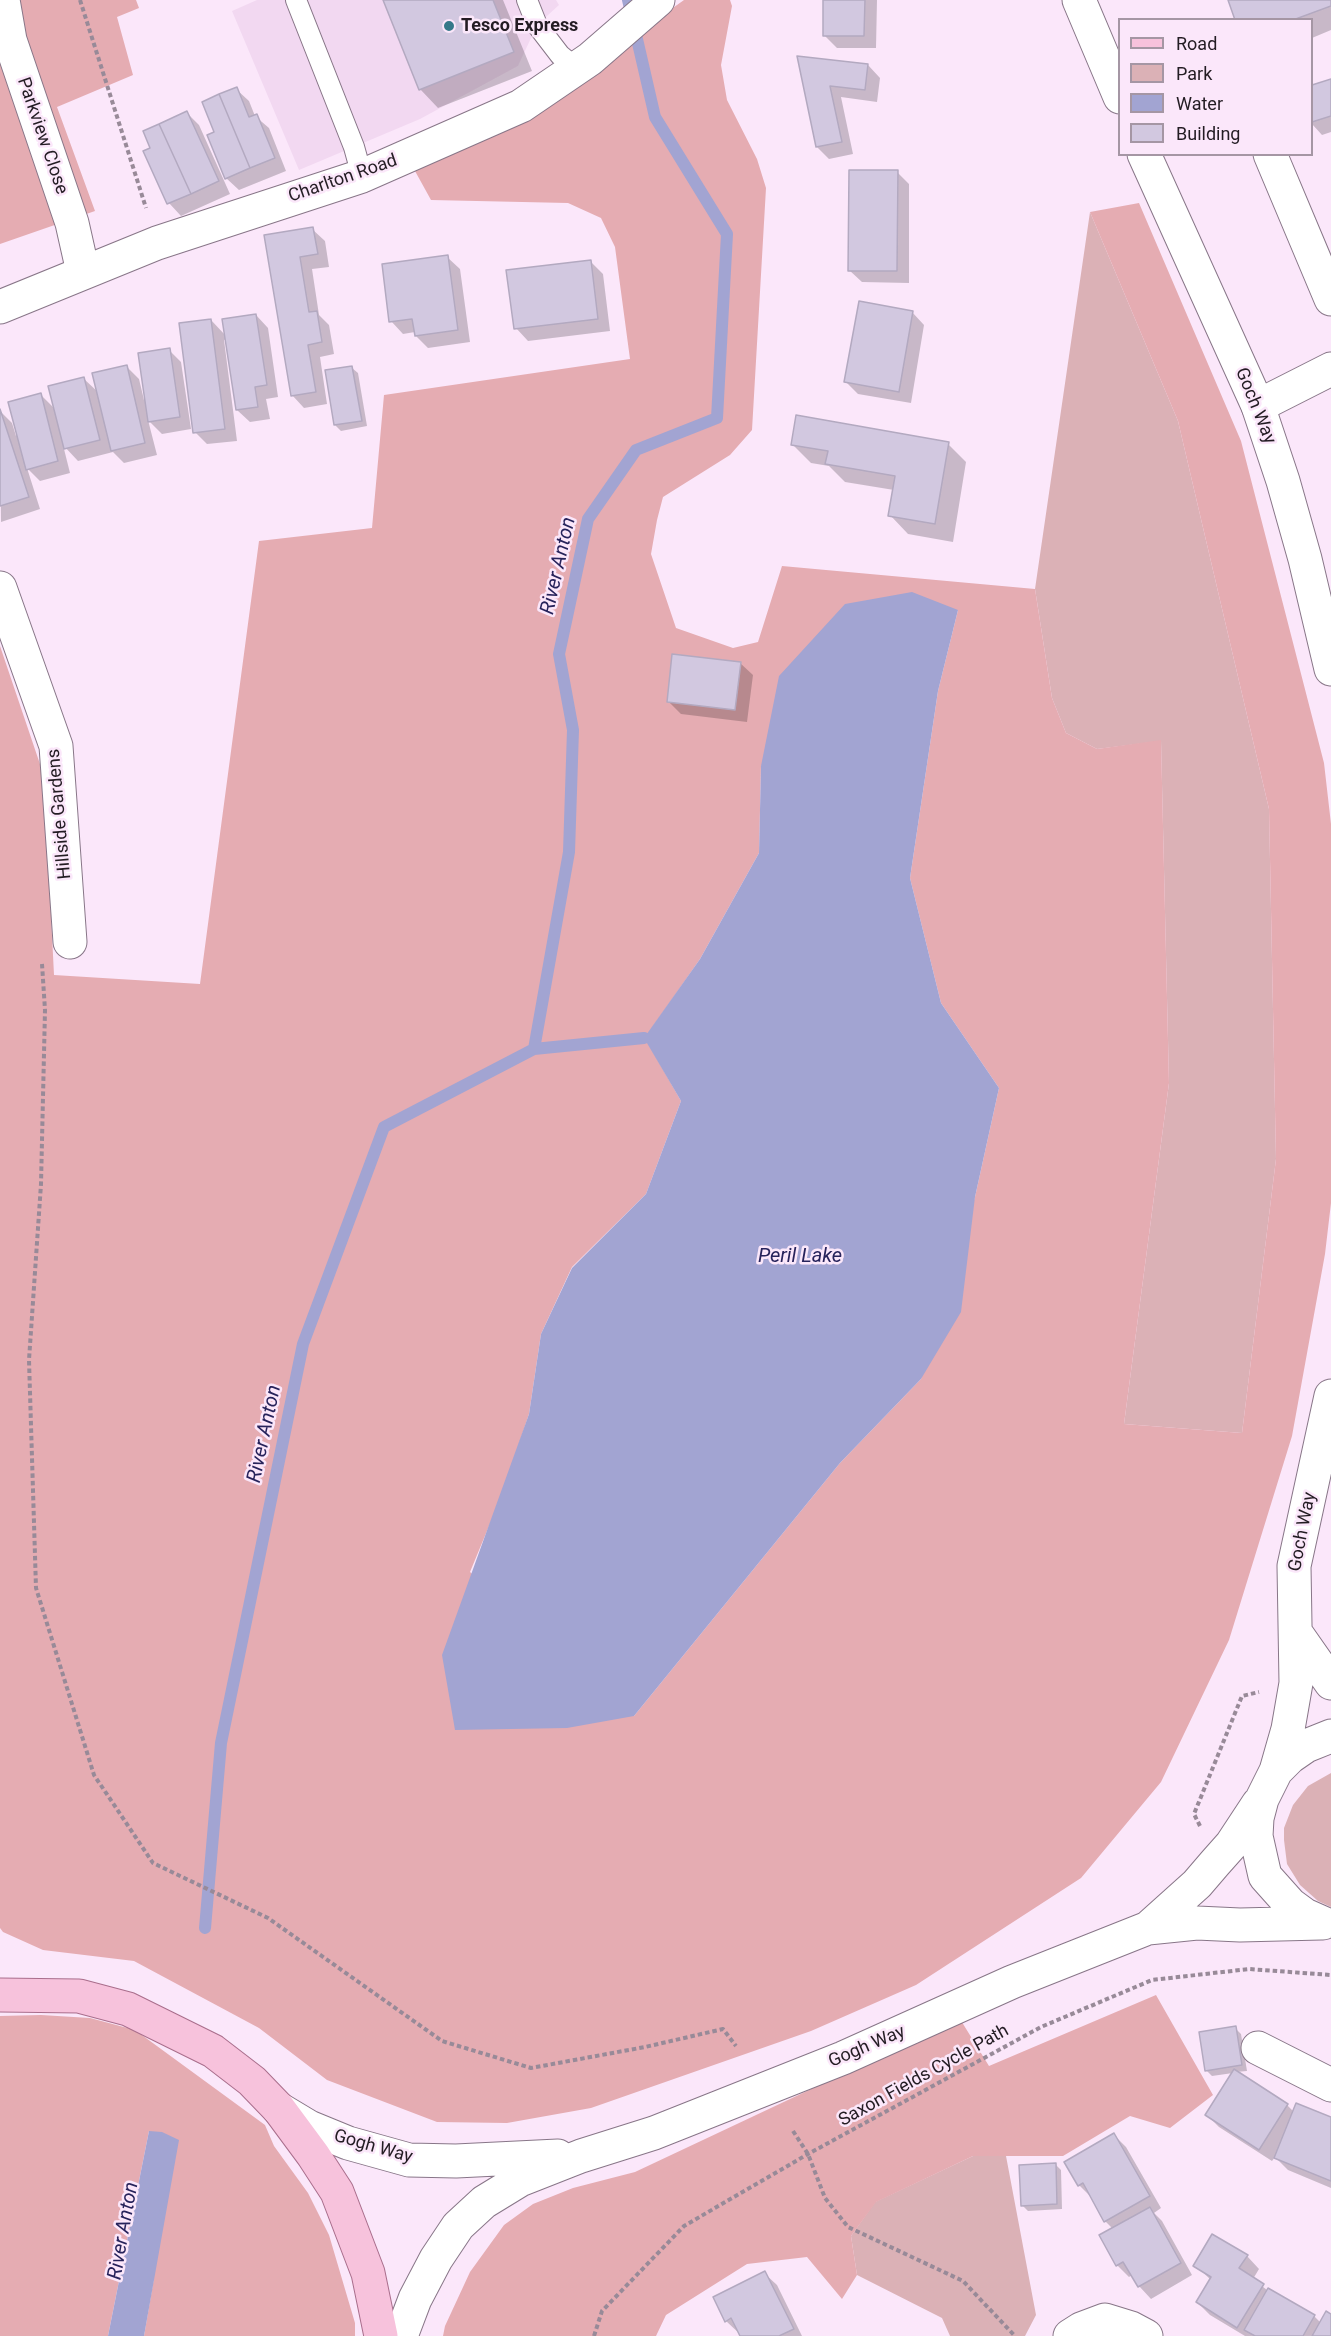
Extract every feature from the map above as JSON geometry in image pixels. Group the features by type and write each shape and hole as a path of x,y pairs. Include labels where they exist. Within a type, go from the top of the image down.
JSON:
{"main road":[{"path":"1,1994 78,1996 128,2009 213,2051 252,2081 279,2109 337,2192 368,2272 381,2336"}],"street":[{"name":"Parkview Close","path":"3,0 10,40 72,223 83,272"},
{"path":"1079,0 1118,95"},
{"name":"Charlton Road","path":"0,307 158,243 362,176 521,106 577,69 654,4"},
{"name":"Goch Way","path":"1145,156 1258,406 1283,481 1305,559 1331,669"},
{"path":"1271,156 1331,299"},
{"path":"1258,406 1331,369"},
{"name":"Hillside Gardens","path":"0,588 56,746 55,947"},
{"name":"Goch Way","path":"1269,1785 1288,1729 1296,1683 1294,1566 1331,1396"},
{"name":"Goch Way","path":"1296,1633 1331,1683"},
{"path":"1326,1924 1305,1915 1290,1904 1265,1876 1256,1836 1257,1818 1269,1785 1290,1757 1306,1746 1331,1736"},
{"name":"Gogh Way","path":"1148,1928 1197,1884 1231,1845 1269,1785"},
{"name":"Gogh Way","path":"401,2336 415,2299 430,2269 458,2226 484,2202 519,2180 581,2156 654,2133 843,2058 1012,1982 1148,1928 1197,1923 1326,1924"},
{"path":"1258,2048 1331,2085"},
{"name":"Gogh Way","path":"279,2109 309,2127 348,2143 409,2160 456,2161 581,2156"},
{"path":"1070,2336 1081,2329 1106,2320 1131,2328 1146,2336"}],"lane":[{"path":"296,0 354,147 362,176"},
{"path":"527,0 537,26 560,55 577,69"}],"path":[{"path":"81,0 158,243"},
{"path":"55,947 45,1010 42,1184 29,1360 36,1588 94,1775 153,1863 268,1918 442,2041 531,2068 645,2047 723,2029 736,2046"},
{"name":"Saxon Fields Cycle Path","path":"594,2336 602,2311 684,2226 808,2154 1041,2027 1152,1980 1249,1969 1331,1975"},
{"path":"793,2131 808,2154 825,2198 848,2227 963,2281 1015,2336"}],"shaded area":[{"path":"0,0 136,0 139,8 117,17 133,75 57,107 95,211 0,244"},
{"path":"257,0 556,0 559,5 537,25 518,66 420,119 299,170 232,11"},
{"path":"684,0 730,0 732,6 721,65 727,100 757,159 766,188 752,430 730,455 663,497 657,520 651,554 676,628 733,648 758,642 782,566 1035,589 1052,698 1066,733 1097,749 1161,740 1169,1083 1124,1424 1242,1433 1276,1159 1269,809 1178,421 1090,212 1139,203 1241,441 1324,763 1331,824 1331,1203 1325,1254 1292,1436 1229,1640 1161,1782 1081,1878 916,1985 811,2031 591,2108 507,2123 437,2122 327,2080 259,2028 134,1961 43,1950 3,1932 0,1928 0,646 44,776 54,975 200,984 259,541 372,528 384,395 630,359 615,247 601,218 568,203 431,200 415,171 574,84 628,40","holes":["958,610 938,691 910,878 941,1003 999,1088 975,1197 921,1379 840,1463 634,1716 470,1572 501,1497 529,1414 541,1334 572,1267 646,1194 681,1101 645,1038 700,959 759,853 761,766"]},
{"path":"1156,1995 1213,2095 1170,2128 1130,2116 1063,2156 973,2156 876,2202 851,2236 857,2275 842,2299 807,2257 747,2264 666,2315 656,2336 443,2336 445,2326 470,2272 504,2225 533,2204 573,2188 635,2172 960,2019 989,2066"},
{"path":"41,2015 90,2018 135,2030 265,2125 274,2146 308,2193 329,2235 355,2323 355,2336 144,2336 154,2278 149,2131 108,2336 0,2336 0,2016"}],"green space":[{"path":"1090,212 1178,421 1269,809 1276,1159 1242,1433 1124,1424 1169,1083 1161,741 1097,749 1066,733 1052,698 1035,589"},
{"path":"1331,1773 1331,1907 1318,1901 1300,1885 1287,1864 1284,1828 1293,1805 1308,1786"},
{"path":"973,2156 1006,2156 1036,2315 1025,2336 950,2336 942,2318 857,2275 851,2236 875,2202"}],"water":[{"name":"Peril Lake","path":"912,592 958,610 938,691 910,878 941,1003 999,1088 975,1197 961,1312 921,1379 840,1463 634,1716 567,1728 455,1730 442,1655 529,1414 541,1334 572,1268 646,1194 681,1101 644,1038 700,959 759,853 761,766 779,676 845,604"},
{"path":"149,2131 162,2132 179,2140 144,2336 108,2336"}],"building":[{"name":"Tesco Express","path":"383,0 493,0 514,52 419,90"},
{"path":"823,0 865,0 864,36 823,36"},
{"path":"1228,0 1331,0 1331,6 1298,18 1234,18"},
{"path":"797,56 868,64 865,90 830,86 842,142 816,147"},
{"path":"1331,79 1331,116 1313,122 1313,85"},
{"path":"237,87 249,117 257,114 275,158 250,168 219,94"},
{"path":"219,94 250,168 225,179 207,135 214,132 202,102"},
{"path":"187,111 219,181 191,194 159,124"},
{"path":"159,124 191,194 167,204 143,151 150,148 143,131"},
{"path":"849,170 898,170 897,271 848,271"},
{"path":"313,227 318,254 300,257 309,312 317,311 322,342 308,345 316,392 291,396 264,235"},
{"path":"448,255 458,330 415,336 412,319 389,322 382,264"},
{"path":"591,260 598,319 514,329 506,270"},
{"path":"859,301 913,311 899,392 844,382"},
{"path":"256,314 267,385 255,387 258,407 236,410 222,319"},
{"path":"211,319 225,429 193,433 179,323"},
{"path":"170,348 180,417 148,422 138,353"},
{"path":"127,365 145,443 111,451 92,373"},
{"path":"352,366 362,421 334,425 325,370"},
{"path":"84,377 100,440 64,449 48,386"},
{"path":"41,393 58,461 26,470 8,402"},
{"path":"0,409 29,497 0,506"},
{"path":"796,415 949,442 935,524 888,516 895,476 825,464 828,451 791,445"},
{"path":"672,654 741,662 735,710 667,702"},
{"path":"1236,2026 1242,2065 1205,2071 1199,2032"},
{"path":"1234,2069 1288,2104 1259,2150 1205,2115"},
{"path":"1296,2103 1331,2117 1331,2181 1274,2158"},
{"path":"1114,2133 1150,2196 1104,2222 1083,2183 1078,2186 1064,2162"},
{"path":"1056,2163 1057,2204 1021,2206 1019,2165"},
{"path":"1150,2207 1181,2263 1138,2287 1123,2262 1116,2266 1099,2235"},
{"path":"1212,2234 1248,2255 1239,2268 1264,2284 1237,2328 1196,2302 1211,2277 1193,2266"},
{"path":"765,2271 794,2329 779,2336 740,2336 731,2318 725,2322 713,2297"},
{"path":"1268,2288 1315,2315 1303,2336 1255,2336 1244,2330"},
{"path":"1326,2311 1331,2314 1331,2336 1312,2336"}],"waterway":[{"name":"River Anton","path":"534,1049 569,852 573,730 559,654 588,519 636,450 717,418 727,234 655,117 628,0"},
{"name":"River Anton","path":"205,1928 221,1743 303,1344 384,1127 534,1049 644,1038"}],"place":[{"name":"Tesco Express","path":"449,26"}]}
